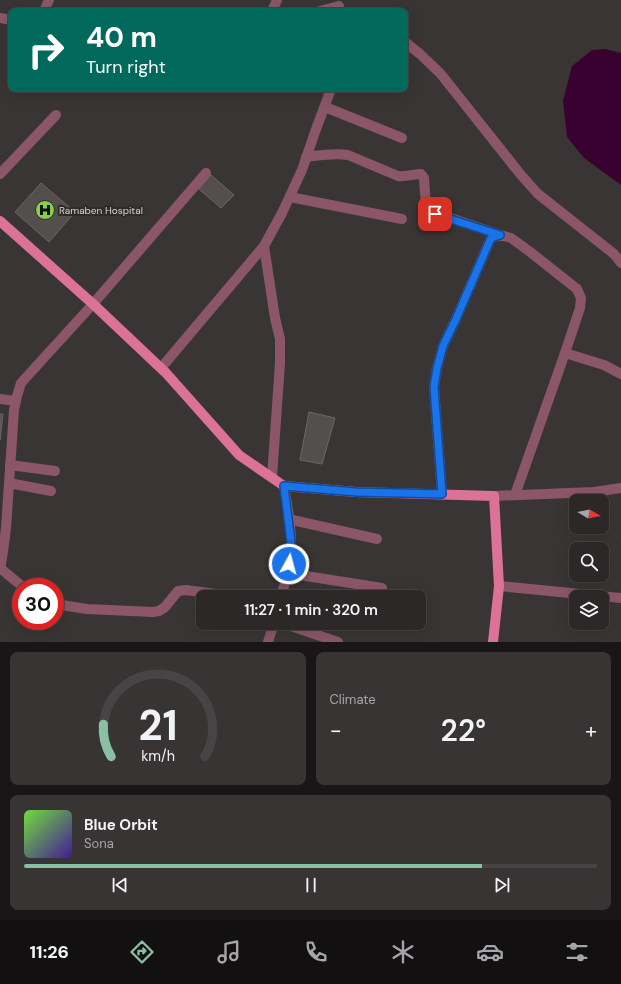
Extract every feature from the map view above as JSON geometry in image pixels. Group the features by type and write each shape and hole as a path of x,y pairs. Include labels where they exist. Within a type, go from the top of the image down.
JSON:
{"main road":[{"path":"0,221 93,304 161,368 239,455 284,486 356,492 494,496 499,586 493,642"}],"street":[{"path":"408,44 440,73 521,175 538,194 614,254 621,263"},
{"path":"161,368 264,246 290,197 302,170 330,92"},
{"path":"325,107 402,138"},
{"path":"0,174 56,115"},
{"path":"306,157 340,154 398,176 421,174 424,178 426,206 430,211 512,238 577,289 581,298 580,308 515,495"},
{"path":"12,578 0,569 3,552 4,510 9,484 14,410 21,384 93,304 206,173"},
{"path":"290,197 402,219"},
{"path":"442,494 434,387 437,368 443,346 491,238 500,235"},
{"path":"264,246 275,318 280,339 280,364 272,478"},
{"path":"565,353 604,365 621,374"},
{"path":"0,399 16,401"},
{"path":"10,465 55,471"},
{"path":"9,484 51,491"},
{"path":"283,590 287,573 291,542 284,486"},
{"path":"494,496 594,492 621,488"},
{"path":"288,519 377,539"},
{"path":"287,573 382,588"},
{"path":"499,586 621,598"},
{"path":"64,605 87,609 153,612 165,608 178,591 196,591"},
{"path":"268,642 272,630"},
{"path":"303,630 338,642"}],"shaded area":[{"path":"605,49 621,53 621,185 584,158 567,137 563,101 572,66 592,50"}],"building":[{"path":"211,175 234,195 221,208 199,189"},
{"path":"41,183 75,212 49,242 15,212"},
{"path":"309,412 335,418 322,464 300,460"},
{"path":"0,414 3,414 0,440"}],"place":[{"name":"Ramaben Hospital","path":"45,210"}],"route":[{"path":"289,564 291,542 284,486 356,492 442,494 434,387 437,368 443,346 491,238 500,235 435,214"}]}
